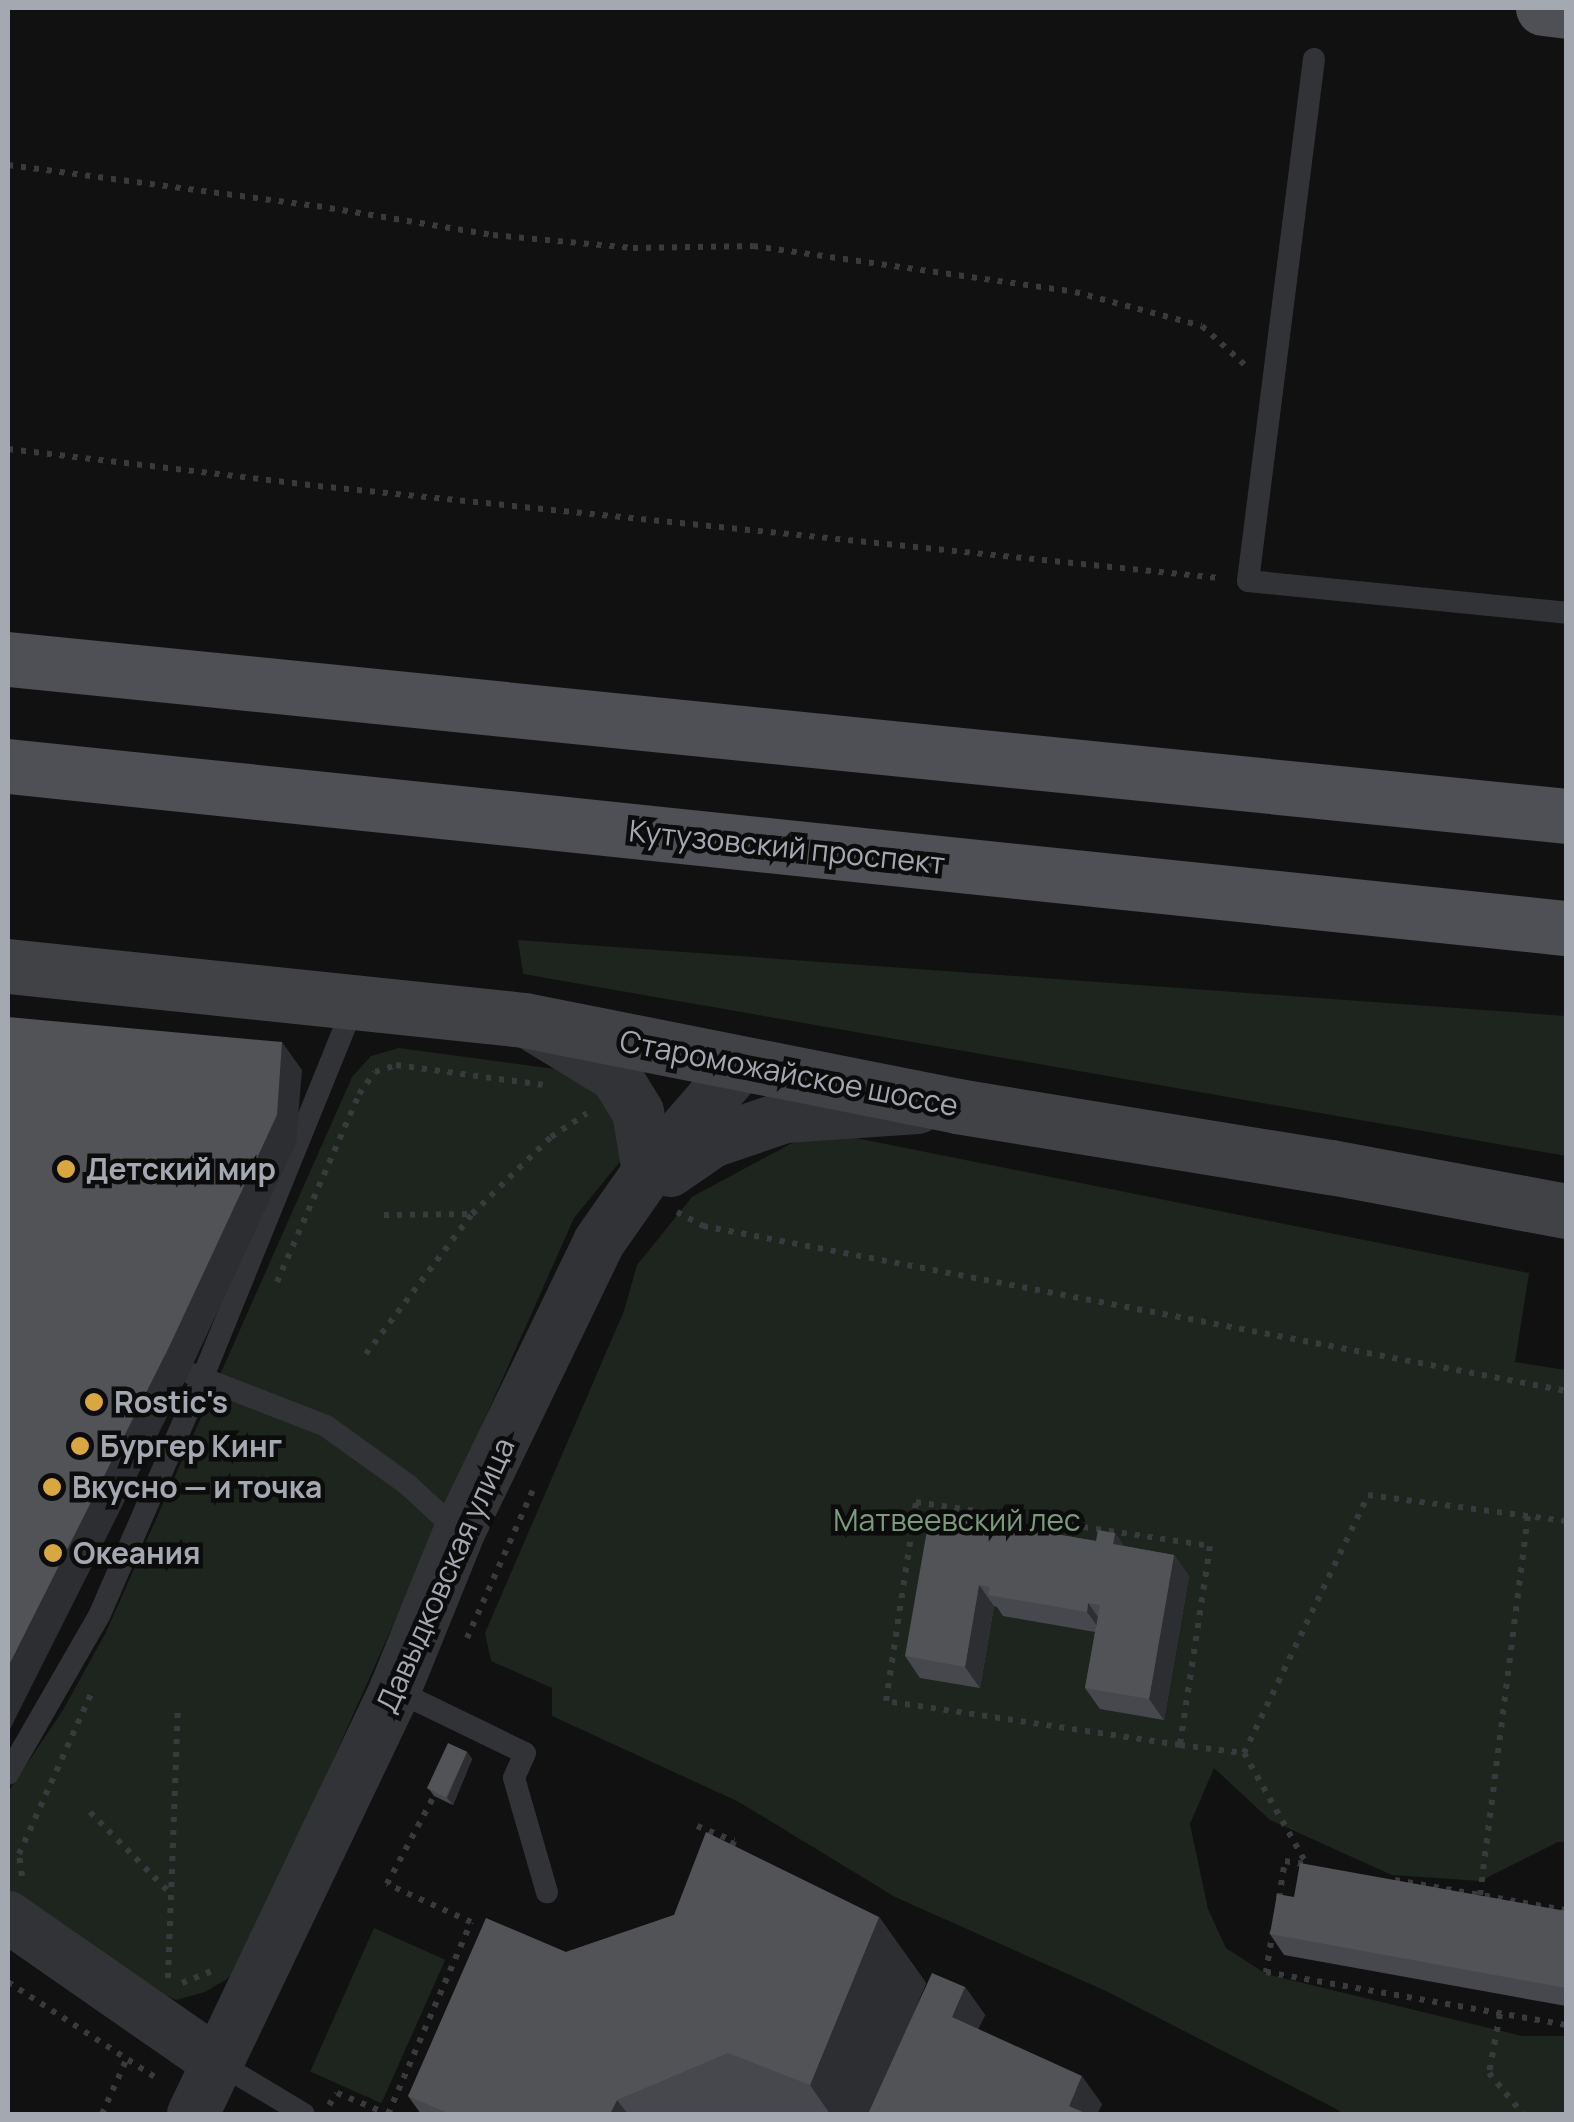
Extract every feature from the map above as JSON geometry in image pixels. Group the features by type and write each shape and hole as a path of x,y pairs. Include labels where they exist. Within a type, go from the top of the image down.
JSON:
{"main road":[{"path":"1542,8 1566,11"},
{"path":"8,659 1566,816"},
{"name":"Кутузовский проспект","path":"8,766 1566,928"},
{"name":"Староможайское шоссе","path":"8,966 356,999 524,1020 958,1106 1331,1167 1566,1211"}],"street":[{"path":"524,1020 616,1076 638,1112 647,1194"},
{"name":"Давыдковская улица","path":"203,2093 395,1690 459,1532 599,1242 647,1194 742,1064"},
{"path":"647,1194 712,1142 744,1128 803,1116 958,1106"},
{"path":"15,1898 203,2093"}],"lane":[{"path":"1314,59 1248,581 1566,612"},
{"path":"8,1774 100,1616 196,1376 356,999"},
{"path":"196,1376 326,1426 408,1485 459,1532"},
{"path":"395,1690 525,1753 514,1778 547,1892"},
{"path":"203,2093 304,2114"}],"path":[{"path":"8,166 317,206 493,235 633,248 753,246 1075,292 1202,326 1274,392"},
{"path":"8,449 318,486 1248,581"},
{"path":"276,1285 359,1094 375,1072 396,1066 558,1086"},
{"path":"366,1354 472,1214 551,1137 594,1108"},
{"path":"647,1194 703,1226 1566,1390"},
{"path":"384,1215 472,1214"},
{"path":"1244,1752 1368,1495 1566,1521"},
{"path":"1180,1745 1210,1546 916,1502 886,1701 1180,1745 1244,1752"},
{"path":"1480,1895 1528,1516"},
{"path":"15,1898 19,1854 92,1693"},
{"path":"168,1986 178,1710"},
{"path":"1244,1752 1307,1865"},
{"path":"323,2114 336,2093 388,2114 471,1922 388,1884 434,1796"},
{"path":"90,1812 172,1894"},
{"path":"697,1826 734,1841 729,1855"},
{"path":"1326,1868 1285,1861 1266,1972 1566,2025"},
{"path":"1384,1878 1566,1910"},
{"path":"153,1976 168,1986 201,1978 216,1966"},
{"path":"8,1982 126,2059 203,2093"},
{"path":"1500,2013 1489,2073 1523,2114"},
{"path":"102,2114 134,2046"}],"green space":[{"path":"518,940 1566,1016 1566,1156 523,974"},
{"path":"399,1048 600,1075 618,1094 623,1158 574,1218 244,1960 227,1979 205,1992 176,2000 146,1986 8,1891 8,1792 63,1710 106,1632 352,1077 371,1056"},
{"name":"Матвеевский лес","path":"816,1130 1529,1273 1515,1362 1566,1370 1566,1842 1558,1842 1480,1881 1392,1875 1270,1820 1214,1768 1190,1824 1208,1909 1226,1948 1266,1974 1522,2036 1566,2036 1566,2114 1338,2114 1340,2111 1108,1992 895,1897 739,1802 552,1716 552,1688 491,1661 485,1633 624,1311 637,1265 692,1197"},
{"path":"374,1928 445,1960 381,2103 310,2071"}],"building":[{"name":"Океания","path":"8,1017 282,1042 277,1115 170,1345 8,1667"},
{"path":"990,1511 1010,1515 1008,1526 1096,1541 1098,1530 1115,1533 1113,1544 1174,1555 1149,1699 1085,1688 1100,1605 1088,1603 1087,1612 988,1595 990,1587 979,1585 965,1667 905,1656 930,1513 988,1523"},
{"path":"448,1743 467,1752 446,1797 427,1788"},
{"path":"706,1832 879,1917 810,2085 728,2053 617,2100 610,2114 450,2114 408,2096 486,1918 566,1952 674,1915"},
{"path":"1300,1863 1566,1911 1566,1988 1270,1934 1277,1894 1294,1897"},
{"path":"932,1973 965,1987 952,2017 1082,2076 1069,2106 1087,2114 868,2114"}],"place":[{"name":"Детский мир","path":"66,1169"},
{"name":"Rostic's","path":"94,1402"},
{"name":"Бургер Кинг","path":"80,1446"},
{"name":"Вкусно — и точка","path":"52,1487"},
{"name":"Океания","path":"53,1553"}]}
